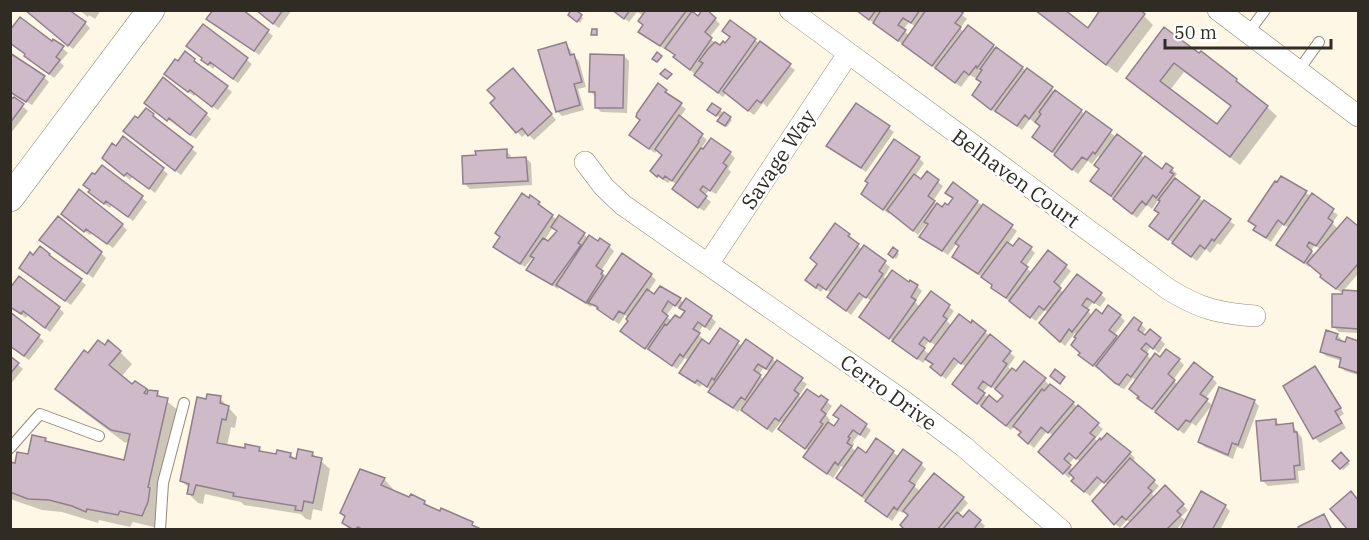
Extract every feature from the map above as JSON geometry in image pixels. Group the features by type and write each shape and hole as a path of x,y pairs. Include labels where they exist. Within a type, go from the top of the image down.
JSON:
{"street":[{"path":"10,198 151,10"},
{"name":"Belhaven Court","path":"790,10 1168,290 1207,309 1226,314 1255,316"},
{"path":"1218,10 1359,116"},
{"name":"Savage Way","path":"708,264 848,54"},
{"name":"Cerro Drive","path":"585,162 604,187 623,205 905,402 963,446 1061,530"}],"lane":[{"path":"1248,33 1265,10"},
{"path":"1298,71 1319,42"},
{"path":"160,530 163,483 184,403"},
{"path":"10,448 40,414 99,436"}],"building":[{"path":"25,10 69,10 86,22 68,46"},
{"path":"213,10 243,10 269,30 254,51 206,19"},
{"path":"256,10 283,10 273,24"},
{"path":"571,10 576,10 582,15 577,22 568,15"},
{"path":"612,10 630,10 624,19"},
{"path":"646,10 687,10 660,46 638,32 643,25 638,21"},
{"path":"702,10 707,10 716,18 705,32 712,38 690,70 665,48 692,11 698,16"},
{"path":"856,10 876,10 869,20"},
{"path":"881,10 920,10 911,23 903,18 898,25 906,30 898,41 873,23"},
{"path":"926,10 959,10 963,13 955,23 961,27 932,66 902,44"},
{"path":"1035,10 1065,10 1088,28 1100,10 1140,10 1145,14 1106,65"},
{"path":"20,17 52,41 53,39 64,46 56,57 60,60 49,74 10,43 10,30"},
{"path":"730,20 756,39 718,93 694,75 703,63 699,61 708,49 715,42 720,45 723,41 725,43 730,37 722,31"},
{"path":"203,24 248,58 233,79 210,62 208,65 186,46"},
{"path":"968,25 994,45 977,68 976,66 969,75 964,71 955,83 935,68"},
{"path":"1164,27 1199,53 1201,51 1268,106 1230,157 1126,78","holes":["1174,63 1231,106 1217,124 1160,81"]},
{"path":"592,29 597,29 597,35 591,35"},
{"path":"760,41 791,64 761,103 757,100 748,111 723,91"},
{"path":"566,42 570,55 574,54 582,82 574,84 580,105 556,112 538,50"},
{"path":"996,47 1023,67 991,110 972,95 981,82 976,79 982,70 980,69"},
{"path":"185,51 195,59 194,61 228,86 212,107 164,74 175,59 178,61"},
{"path":"657,52 662,56 657,62 652,59"},
{"path":"10,53 45,76 26,102 10,92"},
{"path":"590,54 624,55 623,108 595,108 595,92 589,92"},
{"path":"513,68 552,114 528,136 522,128 516,133 490,103 495,98 487,90"},
{"path":"1027,68 1053,87 1029,119 1025,115 1017,126 995,111"},
{"path":"665,69 672,74 667,79 660,74"},
{"path":"163,77 207,113 190,135 169,118 167,121 144,103"},
{"path":"658,83 667,90 665,92 682,103 649,149 629,135 640,120 636,117 637,113"},
{"path":"1055,90 1082,110 1052,152 1032,137 1040,126 1035,122 1041,114 1039,112"},
{"path":"10,96 24,104 10,123"},
{"path":"712,103 721,109 716,116 707,110"},
{"path":"856,103 890,126 861,168 826,146"},
{"path":"146,108 193,147 175,171 123,131 135,116 138,118"},
{"path":"1086,111 1112,130 1095,154 1093,152 1087,160 1082,157 1072,170 1054,155"},
{"path":"724,112 731,117 725,126 717,121"},
{"path":"679,115 703,134 672,181 665,176 663,179 658,175 657,177 650,171 662,155 655,149"},
{"path":"1117,134 1142,153 1111,196 1090,181 1099,169 1094,165"},
{"path":"123,136 164,168 149,189 127,173 124,176 102,158 112,143 116,146"},
{"path":"711,138 731,152 723,163 727,166 710,191 703,186 700,190 707,196 698,208 672,189 701,148 703,149"},
{"path":"894,139 920,157 883,210 861,194 868,183 865,181"},
{"path":"507,149 507,158 526,157 528,181 463,184 462,156 476,155 475,151"},
{"path":"1145,156 1162,169 1166,163 1173,168 1170,172 1174,174 1156,198 1153,195 1146,205 1142,201 1132,214 1113,199"},
{"path":"102,165 143,196 128,217 106,201 104,204 88,192 90,190 83,185"},
{"path":"927,171 939,180 928,196 935,201 913,231 887,210 914,174 921,179"},
{"path":"1281,176 1307,191 1284,225 1278,220 1266,238 1253,230 1256,226 1248,221 1275,181 1277,182"},
{"path":"1175,178 1200,197 1168,240 1149,226 1159,213 1154,210 1160,201 1158,200"},
{"path":"953,182 978,201 942,251 919,237 928,224 924,222 937,203 942,207 945,203 948,205 953,198 945,193"},
{"path":"79,189 123,224 107,244 86,229 84,232 61,214"},
{"path":"522,193 540,202 538,204 553,215 520,264 493,247 500,237 495,233"},
{"path":"1312,193 1334,209 1328,218 1333,222 1316,246 1309,242 1307,246 1312,251 1304,263 1276,245"},
{"path":"1204,200 1231,219 1214,241 1212,239 1205,249 1200,245 1191,257 1172,243"},
{"path":"983,204 1013,225 978,274 952,257 959,246 955,243"},
{"path":"559,215 585,233 578,243 581,245 552,285 526,270 534,258 530,256 543,238 548,241 557,231 551,227"},
{"path":"58,216 102,252 87,274 39,240"},
{"path":"1347,217 1358,226 1358,264 1336,289 1307,263"},
{"path":"835,223 859,244 826,290 818,284 816,288 805,280 817,264 810,258"},
{"path":"589,235 598,241 600,238 610,245 596,266 603,271 601,274 603,276 586,303 556,285"},
{"path":"1019,238 1032,247 1021,262 1028,267 1006,298 991,288 992,285 981,277 1007,242 1013,246"},
{"path":"864,245 886,261 879,271 883,274 866,298 859,293 846,311 827,297"},
{"path":"40,246 82,279 65,301 19,268 30,252 33,255"},
{"path":"893,247 898,251 893,258 888,254"},
{"path":"1048,250 1067,265 1054,282 1061,288 1044,310 1039,306 1030,318 1009,301"},
{"path":"622,253 652,274 624,314 619,311 613,320 596,306 588,303"},
{"path":"892,270 909,282 910,280 918,285 911,297 916,300 889,339 859,317"},
{"path":"1077,274 1102,293 1094,303 1087,298 1082,305 1089,310 1072,332 1069,329 1060,342 1039,323"},
{"path":"19,276 60,307 45,328 23,311 21,314 10,307 10,288"},
{"path":"660,286 681,298 675,306 668,301 662,311 668,316 645,349 620,331 647,289 654,294"},
{"path":"1343,290 1358,291 1358,329 1332,327 1332,294 1342,294"},
{"path":"931,291 950,305 943,316 947,319 930,342 924,337 919,344 925,348 917,359 892,341"},
{"path":"686,298 712,316 705,327 698,322 693,329 700,333 683,357 680,354 672,366 648,349 665,324 667,325 675,315 680,318 685,311 679,308"},
{"path":"1108,305 1121,315 1109,330 1117,336 1093,366 1078,355 1080,353 1071,345 1076,338 1074,337 1096,309 1102,314"},
{"path":"10,312 40,335 24,356 10,346"},
{"path":"959,314 971,323 972,320 986,331 961,364 954,358 941,376 930,367 933,364 925,359"},
{"path":"1134,317 1142,323 1138,330 1145,335 1150,329 1161,338 1153,349 1146,343 1141,349 1148,354 1131,377 1127,374 1119,385 1096,366"},
{"path":"720,328 739,341 714,380 712,378 707,387 679,373 702,339 709,344"},
{"path":"1326,330 1338,334 1336,339 1345,342 1347,337 1358,341 1358,373 1339,367 1341,358 1320,352"},
{"path":"990,334 1011,351 1003,361 1007,364 991,387 983,381 978,388 985,393 977,404 952,384"},
{"path":"746,339 773,358 766,369 758,364 754,370 761,375 745,400 741,397 733,408 708,392"},
{"path":"98,340 105,345 108,340 121,351 109,365 132,384 135,381 147,389 144,393 147,394 148,390 158,391 157,396 168,398 148,487 150,488 148,502 142,516 120,511 118,515 87,509 86,512 72,506 49,500 28,499 10,492 10,462 15,463 17,452 28,454 32,435 46,438 45,441 124,460 130,434 111,430 55,389 84,350 88,353"},
{"path":"1166,349 1180,359 1168,374 1175,380 1152,409 1129,389 1155,353 1160,357"},
{"path":"10,356 19,363 10,374"},
{"path":"777,360 803,378 794,390 799,394 779,421 775,418 767,429 741,410"},
{"path":"1024,361 1046,378 1006,426 981,406 989,395 997,402 1003,396 995,389 1012,368 1016,371"},
{"path":"1194,362 1213,377 1200,394 1208,399 1190,422 1186,420 1178,430 1155,412"},
{"path":"1315,366 1341,408 1335,411 1342,423 1313,439 1283,386"},
{"path":"1055,369 1065,377 1060,384 1050,376"},
{"path":"1050,384 1074,402 1048,433 1041,427 1028,444 1018,435 1021,432 1013,426 1042,389 1044,391"},
{"path":"1219,387 1255,400 1238,445 1232,443 1228,455 1198,442"},
{"path":"807,389 828,400 821,410 826,414 820,422 823,424 805,449 778,429"},
{"path":"207,394 221,396 220,403 229,406 226,420 222,419 217,443 245,448 245,444 260,447 259,451 276,454 277,450 291,453 290,457 296,459 298,449 313,452 312,456 322,458 313,503 304,501 302,511 295,510 296,506 233,496 234,493 196,485 193,495 187,494 189,484 180,481 197,397 206,399"},
{"path":"841,405 867,424 860,435 853,430 847,443 852,446 838,465 835,462 827,474 803,457 828,422 834,426 839,419 833,415"},
{"path":"1078,405 1099,423 1090,433 1095,437 1076,459 1069,453 1064,459 1071,465 1063,474 1038,452"},
{"path":"1276,419 1276,425 1293,423 1294,432 1297,432 1300,465 1294,466 1295,479 1261,481 1256,421"},
{"path":"1107,433 1131,452 1104,483 1097,477 1084,492 1071,481 1074,478 1069,473"},
{"path":"876,438 894,451 862,496 836,478 858,447 866,453"},
{"path":"903,449 922,463 909,481 915,485 897,510 894,507 887,517 865,501"},
{"path":"1341,452 1349,461 1340,469 1332,461"},
{"path":"1130,458 1155,480 1148,488 1152,491 1126,520 1122,516 1114,525 1092,501"},
{"path":"360,469 385,478 381,485 409,497 411,494 425,501 424,504 440,511 441,508 473,522 472,525 483,530 363,530 358,527 354,530 342,523 345,516 340,513"},
{"path":"934,473 964,497 937,530 905,530 900,525 908,515 903,511"},
{"path":"1165,485 1184,504 1177,511 1181,515 1166,530 1122,530"},
{"path":"1201,491 1226,505 1212,530 1180,530"},
{"path":"1351,491 1358,500 1358,530 1348,530 1330,509"},
{"path":"969,510 981,520 973,530 942,530 957,512 963,517"},
{"path":"1324,514 1332,530 1299,530 1298,527"}]}
